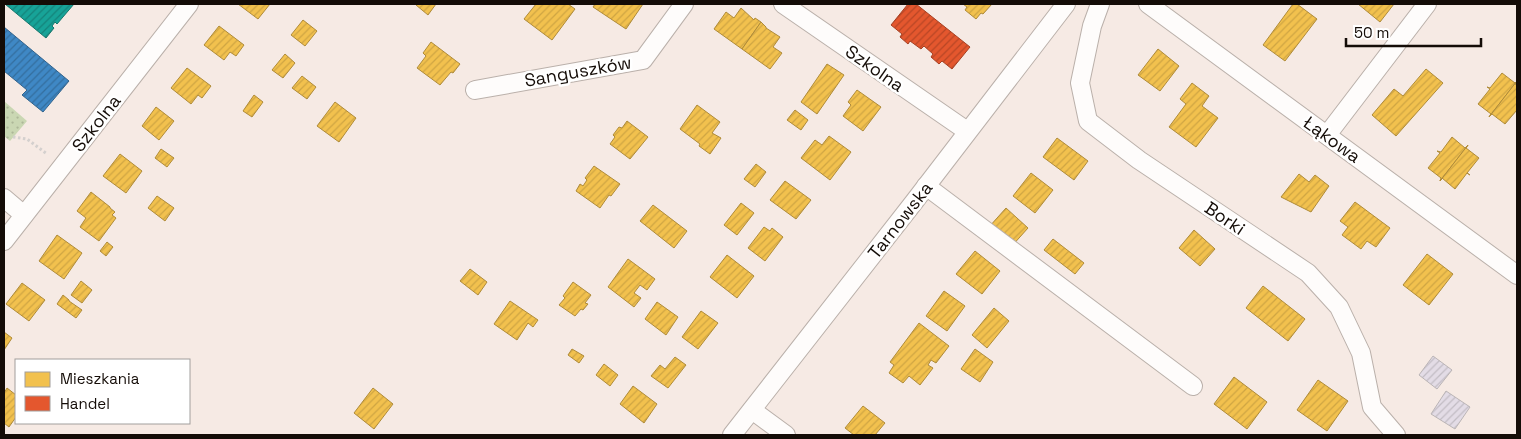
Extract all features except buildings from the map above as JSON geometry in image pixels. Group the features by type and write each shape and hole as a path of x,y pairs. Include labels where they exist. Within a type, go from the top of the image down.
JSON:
{"street":[{"name":"Szkolna","path":"4,241 188,4"},
{"name":"Sanguszków","path":"475,90 643,60 684,4"},
{"name":"Szkolna","path":"783,4 967,132"},
{"name":"Tarnowska","path":"732,435 1066,4"},
{"name":"Borki","path":"1100,4 1092,26 1080,84 1088,121 1139,160 1308,273 1339,307 1361,353 1372,407 1396,435"},
{"name":"Łąkowa","path":"1148,4 1517,275"},
{"path":"1327,135 1427,4"},
{"path":"926,186 1193,386"},
{"path":"4,198 24,215"},
{"path":"752,410 786,435"}],"path":[{"path":"13,137 27,139 48,154"}],"green space":[{"path":"4,101 27,121 10,141 4,136"}]}
